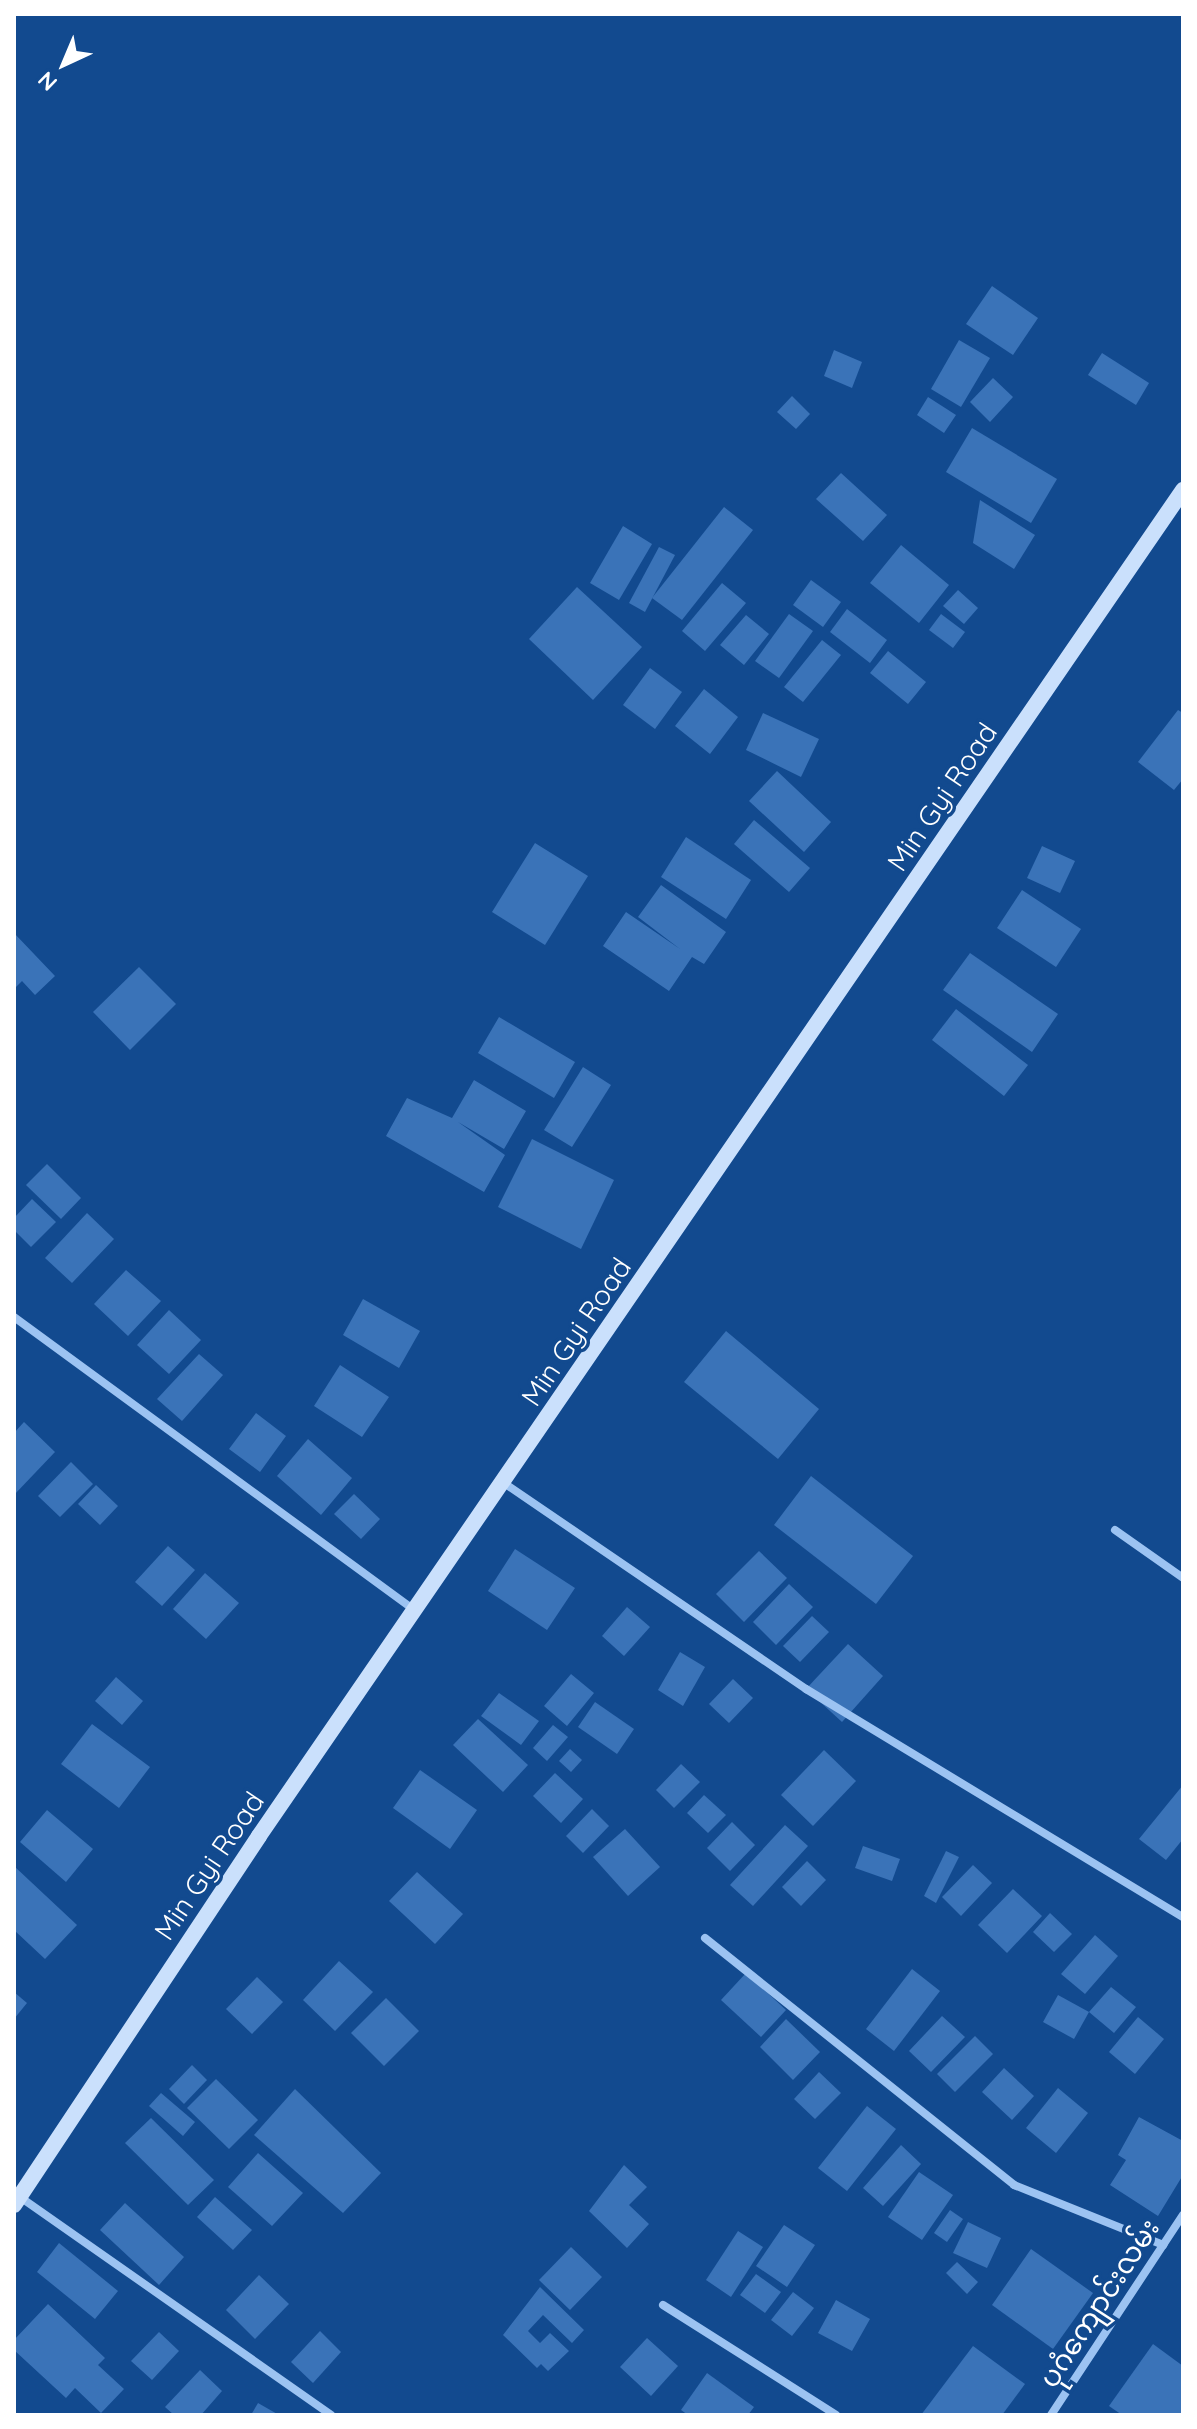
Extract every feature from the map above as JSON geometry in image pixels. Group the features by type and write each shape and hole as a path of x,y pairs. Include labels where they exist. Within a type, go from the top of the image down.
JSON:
{"main road":[{"name":"Min Gyi Road","path":"17,2201 259,1836 417,1612 1183,490"}],"street":[{"path":"14,1317 417,1612"},
{"path":"504,1483 806,1689 1183,1917"},
{"path":"1115,1530 1183,1578"},
{"path":"705,1938 1014,2185 1163,2245"},
{"path":"17,2201 331,2415"},
{"name":"ပုဂံကျောင်းလမ်း","path":"1051,2415 1183,2215"},
{"path":"663,2305 836,2415"}],"building":[{"path":"992,286 1038,318 1013,355 966,324"},
{"path":"959,340 990,358 961,407 931,389"},
{"path":"834,350 862,362 852,388 824,376"},
{"path":"1102,353 1149,383 1136,405 1088,375"},
{"path":"993,378 1013,397 990,422 970,402"},
{"path":"792,396 810,414 796,429 777,412"},
{"path":"928,397 956,415 944,433 917,415"},
{"path":"972,428 1057,479 1031,523 946,472"},
{"path":"841,473 887,515 863,541 816,499"},
{"path":"980,500 1035,535 1014,569 973,543"},
{"path":"724,507 753,530 682,620 652,598"},
{"path":"623,526 652,544 619,600 590,583"},
{"path":"901,545 949,585 919,623 870,583"},
{"path":"659,547 675,555 645,612 629,603"},
{"path":"811,580 841,602 823,627 793,605"},
{"path":"722,583 746,603 705,651 682,631"},
{"path":"577,587 642,647 593,700 529,639"},
{"path":"958,590 978,608 964,624 943,606"},
{"path":"847,609 887,640 870,663 830,632"},
{"path":"789,614 813,631 779,678 755,661"},
{"path":"941,614 965,632 953,648 929,630"},
{"path":"746,615 769,634 744,665 720,645"},
{"path":"822,640 841,655 803,702 784,687"},
{"path":"888,651 926,682 908,704 870,673"},
{"path":"650,668 682,692 655,729 623,705"},
{"path":"704,689 738,717 710,754 675,726"},
{"path":"1178,710 1183,713 1183,779 1174,790 1138,762"},
{"path":"763,713 819,739 801,777 746,750"},
{"path":"777,771 831,822 804,852 749,801"},
{"path":"754,820 810,868 789,892 734,844"},
{"path":"686,837 751,880 726,919 661,877"},
{"path":"535,843 588,876 545,945 492,912"},
{"path":"1042,846 1075,861 1060,893 1027,878"},
{"path":"661,885 726,932 704,964 692,957 669,991 603,946 626,912 680,949 638,917"},
{"path":"1022,890 1081,929 1056,967 997,928"},
{"path":"14,933 55,976 35,995 22,981 14,989"},
{"path":"970,953 1058,1014 1032,1052 943,990"},
{"path":"139,967 176,1004 130,1050 93,1012"},
{"path":"956,1009 1028,1065 1004,1096 932,1040"},
{"path":"499,1017 575,1062 554,1098 478,1053"},
{"path":"583,1067 611,1085 572,1147 544,1130"},
{"path":"474,1080 526,1111 504,1149 458,1122 505,1155 484,1192 386,1136 407,1098 452,1118"},
{"path":"532,1139 614,1180 581,1249 498,1207"},
{"path":"47,1164 81,1198 61,1219 26,1185"},
{"path":"32,1199 56,1222 31,1247 14,1230 14,1218"},
{"path":"87,1213 114,1239 72,1283 45,1258"},
{"path":"126,1270 161,1301 128,1336 94,1304"},
{"path":"363,1299 420,1331 399,1368 343,1335"},
{"path":"169,1310 201,1340 169,1374 137,1345"},
{"path":"726,1331 819,1409 778,1459 684,1382"},
{"path":"199,1354 223,1375 182,1421 157,1399"},
{"path":"340,1365 389,1397 362,1437 314,1406"},
{"path":"256,1413 286,1436 260,1472 229,1449"},
{"path":"24,1422 55,1452 14,1495 14,1433"},
{"path":"308,1439 352,1478 321,1515 277,1476"},
{"path":"71,1462 93,1484 60,1517 38,1496"},
{"path":"811,1476 913,1556 876,1604 774,1525"},
{"path":"96,1485 118,1506 100,1525 78,1504"},
{"path":"354,1494 380,1519 361,1539 334,1514"},
{"path":"168,1546 195,1570 162,1606 135,1582"},
{"path":"515,1549 575,1588 547,1630 488,1591"},
{"path":"759,1551 787,1578 744,1622 716,1594"},
{"path":"205,1573 239,1603 206,1639 173,1609"},
{"path":"789,1584 813,1607 776,1645 753,1622"},
{"path":"627,1607 650,1627 624,1656 602,1636"},
{"path":"812,1616 829,1632 800,1662 783,1646"},
{"path":"848,1644 883,1676 842,1722 806,1689"},
{"path":"680,1652 705,1667 683,1706 658,1690"},
{"path":"571,1674 594,1693 567,1726 544,1706"},
{"path":"116,1677 143,1701 122,1725 95,1701"},
{"path":"733,1679 753,1698 729,1723 709,1704"},
{"path":"499,1693 539,1721 521,1745 481,1716"},
{"path":"595,1702 634,1729 617,1754 578,1727"},
{"path":"478,1719 528,1765 503,1792 453,1745"},
{"path":"92,1724 150,1767 119,1808 61,1764"},
{"path":"553,1725 568,1737 547,1761 533,1748"},
{"path":"570,1749 582,1760 571,1772 559,1761"},
{"path":"824,1750 856,1781 813,1826 781,1795"},
{"path":"681,1764 700,1782 674,1808 656,1790"},
{"path":"420,1770 477,1810 450,1849 393,1808"},
{"path":"555,1773 583,1799 561,1823 533,1796"},
{"path":"1183,1785 1183,1839 1166,1860 1139,1839"},
{"path":"704,1795 726,1815 708,1833 687,1813"},
{"path":"592,1809 609,1826 583,1853 566,1836"},
{"path":"47,1810 93,1849 66,1882 20,1842"},
{"path":"732,1822 755,1845 730,1871 707,1848"},
{"path":"785,1825 808,1846 753,1906 730,1885"},
{"path":"625,1829 660,1867 628,1896 593,1857"},
{"path":"863,1846 900,1859 892,1881 855,1868"},
{"path":"946,1851 959,1857 936,1903 924,1896"},
{"path":"807,1861 826,1880 801,1906 782,1887"},
{"path":"973,1865 992,1883 961,1916 942,1897"},
{"path":"14,1866 77,1925 45,1959 14,1930"},
{"path":"417,1872 463,1914 435,1944 389,1901"},
{"path":"1013,1889 1042,1916 1007,1953 978,1925"},
{"path":"1050,1913 1072,1934 1054,1952 1033,1932"},
{"path":"1095,1935 1118,1956 1085,1994 1061,1974"},
{"path":"339,1961 373,1992 335,2031 303,2000"},
{"path":"912,1969 940,1991 894,2051 866,2029"},
{"path":"746,1973 786,2010 761,2037 721,2000"},
{"path":"257,1977 283,2002 252,2034 226,2009"},
{"path":"1111,1987 1136,2007 1114,2033 1089,2012"},
{"path":"14,1992 27,2003 14,2019"},
{"path":"1058,1995 1089,2012 1074,2039 1043,2022"},
{"path":"386,1998 419,2031 384,2066 351,2033"},
{"path":"942,2016 965,2037 931,2072 909,2051"},
{"path":"1138,2017 1164,2039 1135,2074 1109,2052"},
{"path":"786,2019 820,2052 793,2080 760,2047"},
{"path":"975,2036 993,2054 955,2092 937,2074"},
{"path":"192,2065 207,2080 184,2104 169,2089"},
{"path":"1004,2068 1034,2096 1012,2120 982,2092"},
{"path":"819,2072 841,2093 815,2119 794,2099"},
{"path":"216,2079 258,2120 229,2149 187,2108"},
{"path":"1058,2088 1088,2113 1056,2153 1026,2128"},
{"path":"295,2089 381,2173 343,2213 254,2135"},
{"path":"161,2093 195,2122 183,2136 149,2106"},
{"path":"867,2106 896,2129 847,2191 818,2168"},
{"path":"1139,2117 1183,2141 1183,2175 1158,2216 1110,2185 1126,2160 1118,2155"},
{"path":"151,2118 214,2180 188,2205 125,2143"},
{"path":"901,2145 921,2164 883,2206 863,2188"},
{"path":"258,2153 303,2193 272,2226 228,2187"},
{"path":"624,2165 647,2187 629,2205 649,2224 627,2248 589,2211"},
{"path":"919,2172 953,2195 922,2240 888,2217"},
{"path":"215,2197 252,2230 233,2250 197,2217"},
{"path":"125,2203 184,2257 159,2285 100,2230"},
{"path":"950,2210 963,2219 947,2242 934,2233"},
{"path":"968,2222 1001,2238 987,2268 953,2253"},
{"path":"784,2225 815,2245 787,2287 756,2266"},
{"path":"738,2231 763,2247 731,2297 706,2280"},
{"path":"59,2243 118,2291 95,2319 37,2272"},
{"path":"571,2247 602,2277 570,2310 539,2280"},
{"path":"1031,2249 1093,2293 1053,2349 992,2305"},
{"path":"957,2262 978,2282 967,2294 946,2273"},
{"path":"756,2274 781,2292 765,2313 740,2295"},
{"path":"259,2275 289,2304 255,2339 226,2310"},
{"path":"540,2287 584,2330 572,2343 543,2315 528,2331 540,2343 550,2333 569,2351 548,2371 541,2364 537,2368 503,2335"},
{"path":"793,2292 814,2308 792,2336 771,2320"},
{"path":"836,2300 870,2319 852,2351 818,2333"},
{"path":"48,2304 105,2358 98,2365 124,2389 101,2413 75,2388 66,2398 14,2350 14,2340"},
{"path":"320,2331 341,2352 313,2383 291,2362"},
{"path":"159,2332 179,2351 152,2380 131,2361"},
{"path":"647,2338 678,2366 651,2396 620,2367"},
{"path":"1153,2344 1183,2366 1183,2415 1122,2415 1109,2406"},
{"path":"973,2346 1025,2384 1002,2415 921,2415"},
{"path":"200,2370 222,2391 201,2415 174,2415 165,2407"},
{"path":"707,2373 754,2407 748,2415 688,2415 681,2410"},
{"path":"258,2403 279,2415 251,2415"}]}
